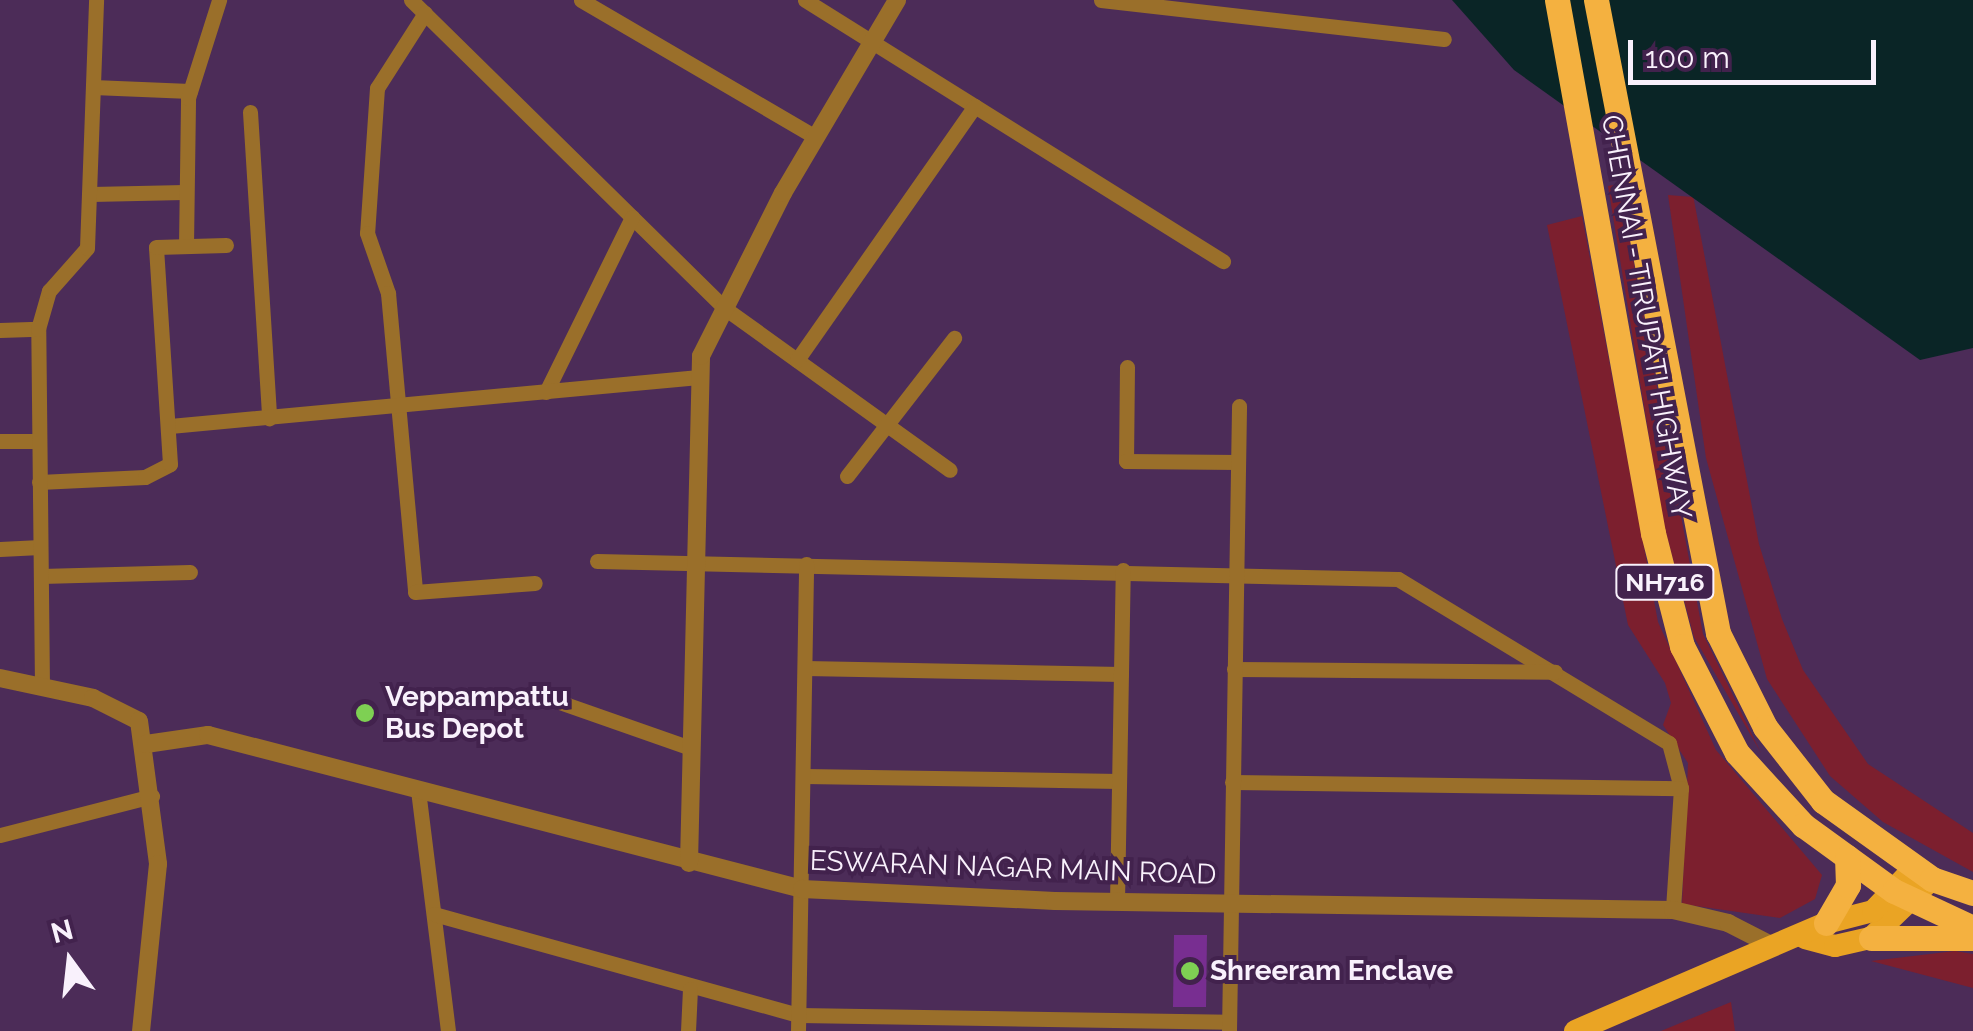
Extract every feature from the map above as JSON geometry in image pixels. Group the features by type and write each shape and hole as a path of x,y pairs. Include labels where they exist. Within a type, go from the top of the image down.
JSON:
{"highway":[{"name":"CHENNAI - TIRUPATI HIGHWAY","path":"1557,0 1596,192 1652,533 1682,646 1737,753 1802,825 1904,896 1973,928"},
{"name":"CHENNAI - TIRUPATI HIGHWAY","path":"1596,0 1718,633 1765,728 1823,802 1923,874 1973,893"},
{"path":"1826,923 1848,885 1847,857"},
{"path":"1870,938 1973,938"}],"main road":[{"path":"1804,938 1834,946 1870,938 1923,874"},
{"path":"1575,1031 1773,946 1804,938 1826,923 1864,915 1904,896"}],"street":[{"path":"42,686 38,329 49,291 87,248 92,194 96,0"},
{"path":"186,246 184,192 190,91 218,0"},
{"path":"411,0 723,307 950,470"},
{"path":"581,0 815,137"},
{"path":"805,0 1223,262"},
{"path":"689,863 699,377 723,307 815,137 898,0"},
{"path":"1101,0 1444,39"},
{"path":"425,13 386,68 370,121 368,240 385,278 401,406 415,592 535,583"},
{"path":"93,87 190,91"},
{"path":"798,360 974,106"},
{"path":"250,112 269,418"},
{"path":"92,194 184,192"},
{"path":"546,392 632,217"},
{"path":"39,482 156,474 170,464 156,247 226,245"},
{"path":"0,330 38,329"},
{"path":"846,476 954,338"},
{"path":"1128,367 1126,461 1238,462"},
{"path":"170,426 699,377"},
{"path":"434,914 798,1023 1229,1026 1239,406"},
{"path":"0,441 39,441"},
{"path":"0,549 40,548"},
{"path":"597,561 1398,578 1670,743 1681,788 1673,910"},
{"path":"798,1023 806,564"},
{"path":"1117,902 1123,570"},
{"path":"40,576 190,572"},
{"path":"805,668 1121,674"},
{"path":"1234,669 1556,672"},
{"path":"0,678 130,712 146,744 158,864 141,1031"},
{"path":"545,698 691,748"},
{"name":"ESWARAN NAGAR MAIN ROAD","path":"146,744 208,735 802,890 1117,902 1673,910 1728,923 1773,946"},
{"path":"804,776 1119,781"},
{"path":"1232,782 1681,788"},
{"path":"418,790 448,1031"},
{"path":"0,835 152,796"},
{"path":"688,1031 690,989"}],"shaded area":[{"path":"1452,0 1973,0 1973,348 1920,360 1514,70"},
{"path":"1683,142 1759,544 1782,619 1803,670 1868,764 1973,833 1973,872 1883,822 1830,776 1767,679 1706,458 1668,195 1693,197"},
{"path":"1619,184 1703,634 1761,753 1694,637 1663,522 1608,186"},
{"path":"1582,216 1658,622 1716,750 1822,875 1815,899 1780,918 1682,904 1688,763 1663,725 1671,703 1665,683 1628,625 1547,225"},
{"path":"1955,951 1973,954 1973,988 1871,961"},
{"path":"1731,1002 1735,1031 1661,1031"}],"building":[{"name":"Shreeram Enclave","path":"1174,935 1207,935 1206,1007 1173,1007"}],"place":[{"name":"Veppampattu Bus Depot","path":"365,713"},
{"name":"Shreeram Enclave","path":"1190,971"}]}
